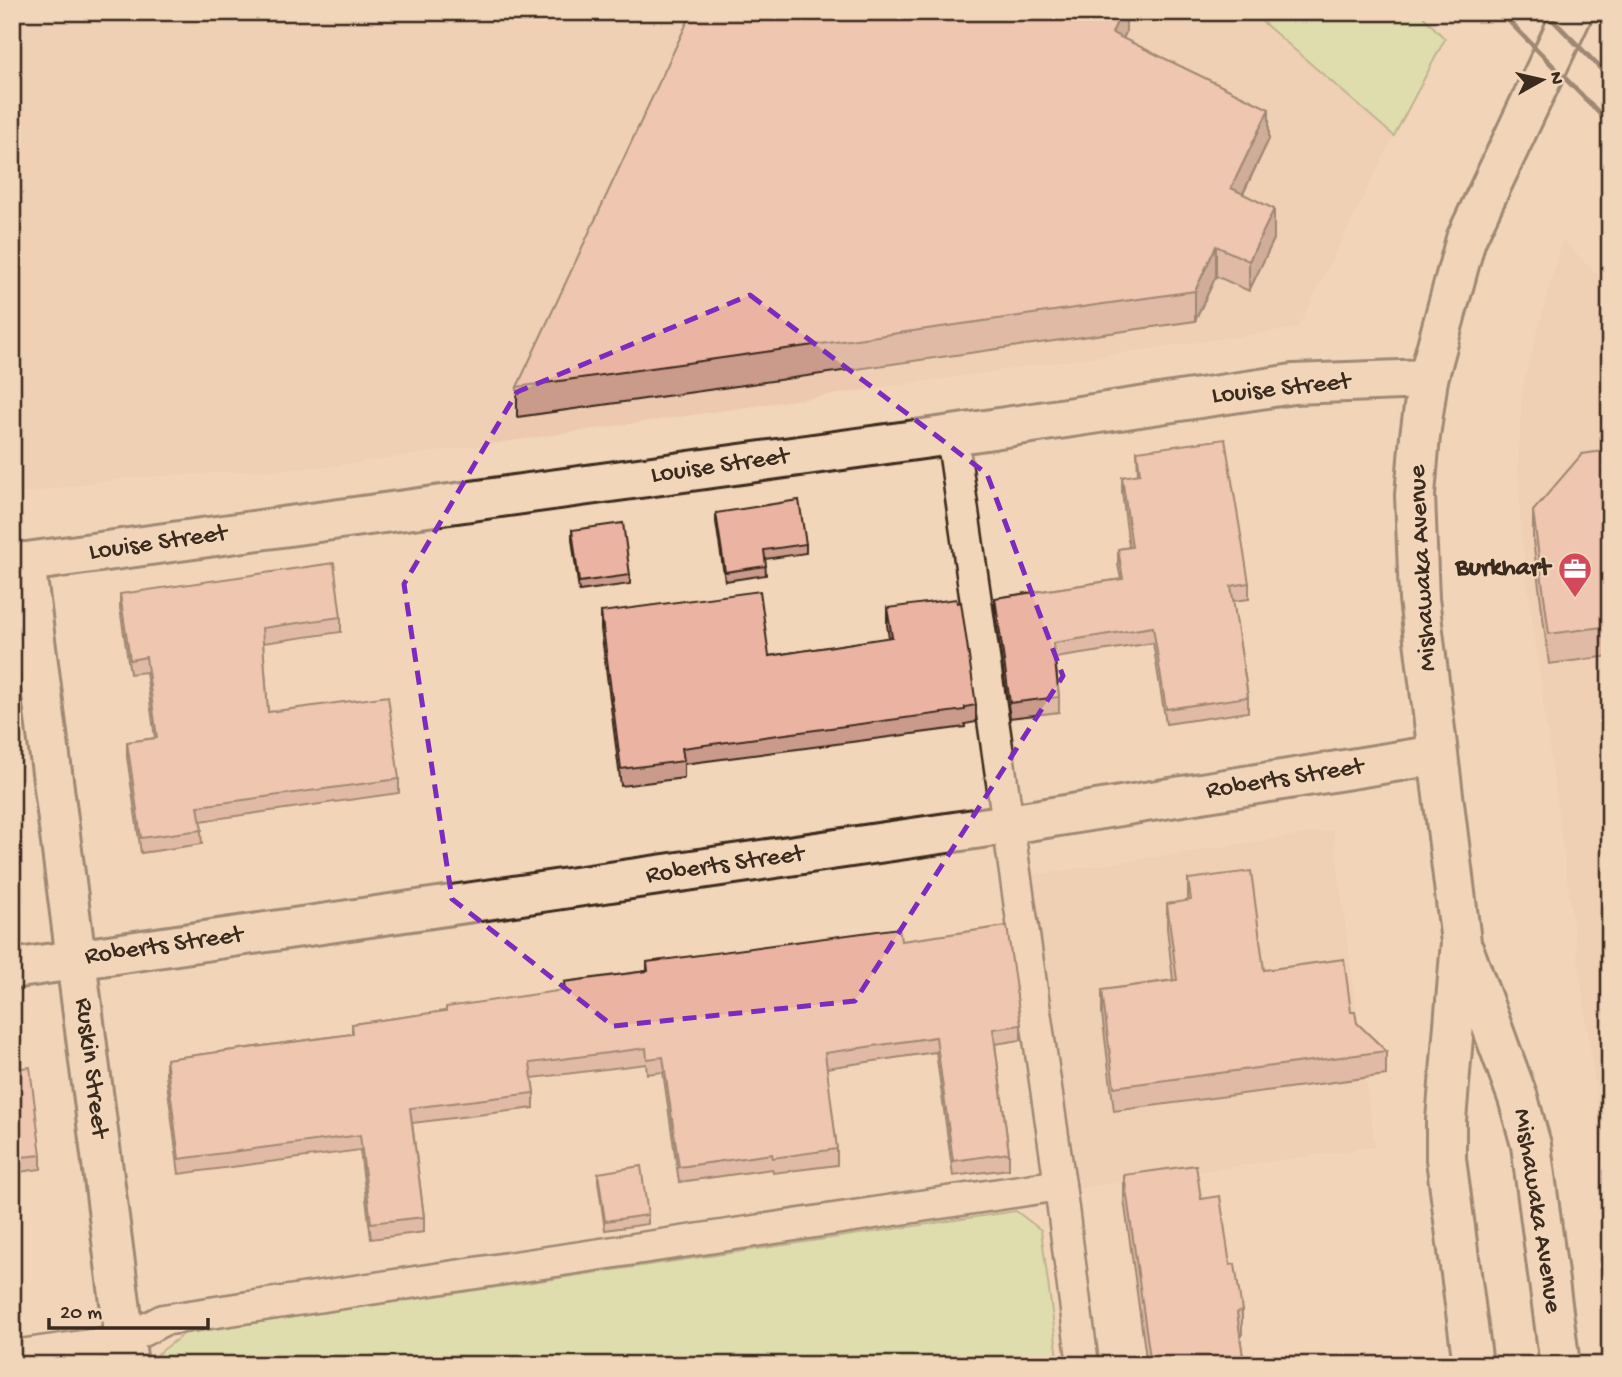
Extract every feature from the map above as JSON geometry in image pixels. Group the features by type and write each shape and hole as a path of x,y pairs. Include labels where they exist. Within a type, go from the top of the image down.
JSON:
{"street":[{"name":"Mishawaka Avenue","path":"1473,1365 1446,1159 1446,1120 1461,942 1419,599 1416,503 1420,436 1428,379 1466,239 1573,12"},
{"name":"Louise Street","path":"19,563 952,435 1293,384 1428,379"},
{"name":"Ruskin Street","path":"19,563 76,960 127,1352"},
{"name":"Roberts Street","path":"12,969 1009,824 1437,755"},
{"name":"Mishawaka Avenue","path":"1461,942 1518,1098 1531,1145 1560,1365"}],"lane":[{"path":"952,435 1060,1185 1083,1365"},
{"path":"12,1356 127,1352 163,1321 1060,1185"}],"highlighted area":[{"path":"750,295 987,474 1063,676 855,1001 613,1026 452,899 404,584 517,392"}],"shaded area":[{"path":"12,12 1251,12 1394,136 1298,328 329,467 127,478 12,495"},
{"path":"1562,239 1610,287 1610,1198 1521,538 1518,467 1522,388"},
{"path":"12,798 26,903 12,905"},
{"path":"1333,830 1375,1147 1075,1189 1033,875"}],"green space":[{"path":"1251,12 1419,12 1445,39 1394,136"},
{"path":"1016,1211 1041,1230 1059,1365 155,1365 154,1357 185,1333"}],"building":[{"path":"692,12 1121,12 1112,33 1269,109 1231,188 1274,209 1249,261 1216,246 1195,291 517,387"},
{"path":"1225,439 1249,583 1231,586 1248,697 1166,709 1153,627 1053,643 1059,697 1010,703 995,598 1123,579 1118,549 1132,547 1122,477 1140,474 1137,451"},
{"name":"Burkhart","path":"1610,450 1610,626 1549,634 1533,511 1582,454"},
{"path":"799,500 806,544 764,550 766,566 725,572 716,513"},
{"path":"623,523 630,575 579,582 572,530"},
{"path":"334,563 341,617 262,628 268,712 388,696 399,779 198,806 202,830 141,838 127,742 157,738 146,657 130,660 120,594"},
{"path":"760,591 769,656 892,637 887,608 956,599 957,603 961,602 976,705 965,707 965,710 682,748 684,761 621,769 601,612"},
{"path":"1251,871 1264,970 1344,959 1351,1012 1355,1012 1357,1023 1386,1051 1114,1087 1102,990 1177,980 1167,904 1191,900 1188,879"},
{"path":"1007,926 1021,1025 993,1029 1009,1153 953,1161 936,1037 825,1053 837,1149 773,1158 772,1154 679,1167 663,1057 647,1059 646,1048 530,1063 534,1093 410,1108 424,1217 371,1223 360,1135 179,1159 166,1059 353,1034 352,1024 565,990 564,982 648,971 647,962 899,928 901,941"},
{"path":"30,1067 41,1155 12,1158 12,1069"},
{"path":"1196,1165 1201,1199 1220,1196 1230,1265 1235,1264 1242,1311 1237,1312 1244,1365 1151,1365 1124,1175"},
{"path":"641,1166 648,1215 605,1221 598,1173"}],"railway":[{"path":"1500,12 1610,124"},
{"path":"1545,12 1610,78"}],"place":[{"name":"Burkhart","path":"1575,599"}]}
